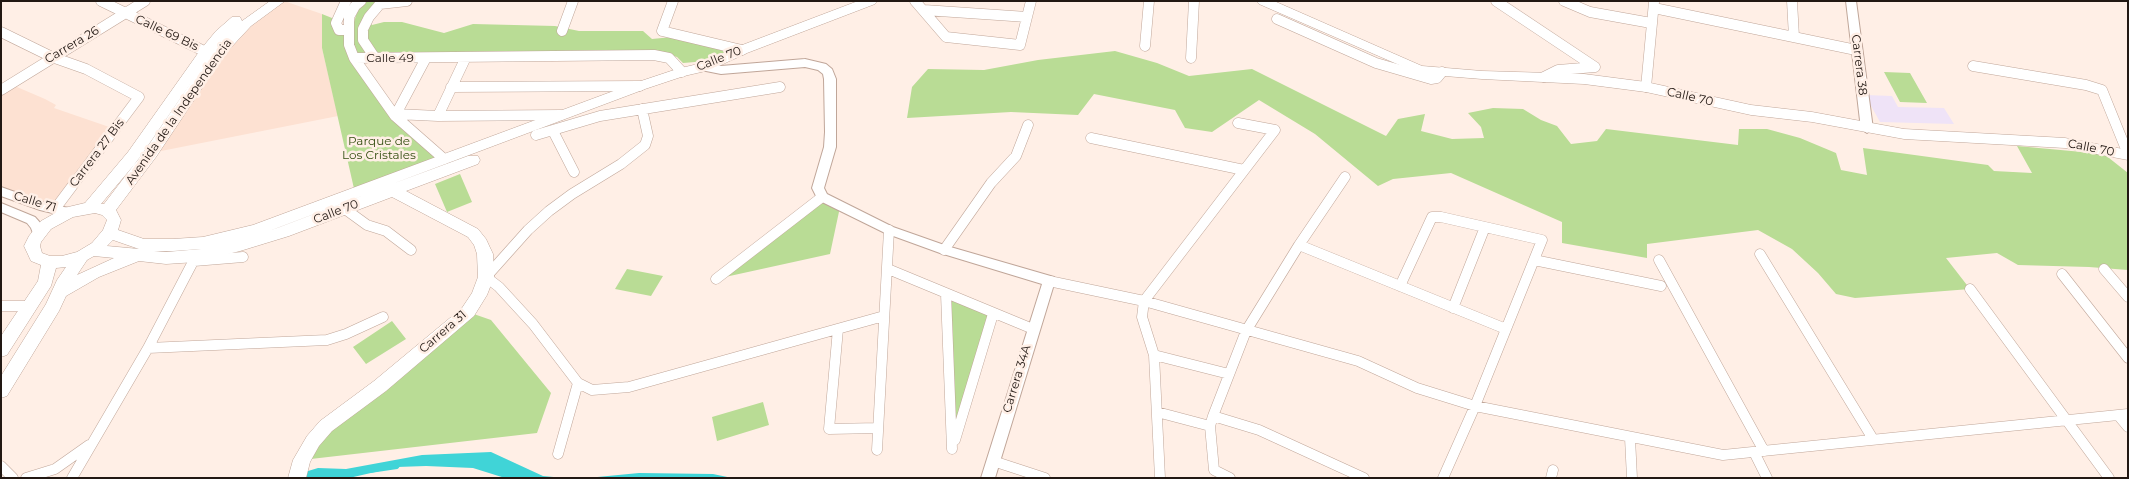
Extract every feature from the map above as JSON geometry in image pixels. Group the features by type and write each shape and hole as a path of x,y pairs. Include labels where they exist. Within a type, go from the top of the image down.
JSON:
{"main road":[{"name":"Avenida de la Independencia","path":"90,207 133,156 206,52 236,19 261,1"},
{"name":"Avenida de la Independencia","path":"107,211 151,154 219,52 247,23 279,1"},
{"name":"Calle 70","path":"87,253 195,259 284,232 444,159 567,115 640,86 682,72 705,67 742,50 871,1"},
{"name":"Calle 70","path":"1263,1 1420,70 1584,79 1646,87 1751,110 1812,117 1867,129 1904,134 2066,142 2128,154"},
{"name":"Calle 70","path":"386,187 536,135 559,122 567,115"},
{"name":"Carrera 31","path":"297,478 302,460 313,441 326,426 380,386 468,312 479,295 486,277 486,254 473,233 386,187"},
{"path":"1,391 53,307 65,280 87,253 110,234 114,220 107,211 90,207 62,211 38,234 32,246 32,252 41,260 62,262 87,253"},
{"name":"Calle 70","path":"110,234 144,245 203,243 336,208"},
{"path":"60,292 94,273 135,256"},
{"path":"1,350 46,282 49,262"}],"street":[{"name":"Calle 69 Bis","path":"101,1 206,52"},
{"name":"Carrera 26","path":"1,90 144,1"},
{"path":"346,1 336,23 339,30 348,30"},
{"path":"361,1 355,6 349,18 349,45 354,58 396,115 444,159"},
{"path":"375,58 363,40 364,29 369,17 380,4 407,1"},
{"path":"562,31 573,1"},
{"path":"672,1 662,31 742,50"},
{"path":"915,1 946,37 1020,44 1031,1"},
{"path":"1145,46 1149,1"},
{"path":"1191,58 1194,1"},
{"path":"1496,1 1595,67 1558,70 1544,77"},
{"path":"1564,1 1590,12 1652,23"},
{"path":"1792,1 1794,37"},
{"name":"Carrera 38","path":"1851,1 1867,129"},
{"path":"1646,87 1654,5 1856,50"},
{"path":"924,10 1027,17"},
{"path":"1277,20 1376,63 1431,79 1437,78 1442,72"},
{"path":"1,32 52,57"},
{"name":"Calle 49","path":"354,58 654,55 669,58 682,72"},
{"name":"Carrera 27 Bis","path":"52,57 86,69 139,97 62,211"},
{"path":"438,116 466,57"},
{"path":"396,115 426,58"},
{"path":"705,67 722,70 805,63 814,64 825,69 830,79 831,132 830,147 818,188 822,197 888,230 944,250 1049,281 1144,301 1358,361 1417,388 1475,406 1723,455 2123,414 2128,427"},
{"path":"1973,66 2086,85 2102,90 2128,154"},
{"path":"451,87 640,86"},
{"path":"536,135 600,116 780,87"},
{"path":"642,109 648,136 645,146 622,164 572,194 549,211 528,230 486,277 533,324 578,383 592,390 629,387 884,316"},
{"path":"396,115 567,115"},
{"path":"1160,478 1154,355 1142,317 1144,301 1275,130 1238,123"},
{"path":"944,250 992,183 1016,156 1028,124"},
{"path":"553,131 574,172"},
{"path":"1091,138 1244,170"},
{"path":"1230,478 1214,470 1212,421 1229,374 1246,331 1299,245 1345,177"},
{"name":"Calle 71","path":"1,191 62,211"},
{"path":"716,279 822,197"},
{"name":"Calle 71","path":"1,207 31,220 36,226 38,234"},
{"path":"336,208 367,225 386,231 411,250"},
{"path":"1400,286 1432,218 1441,217 1542,240 1475,406 1443,478"},
{"path":"1453,308 1485,227"},
{"path":"877,450 888,269 888,230"},
{"path":"1299,245 1506,329"},
{"path":"1760,254 1872,439"},
{"path":"72,478 85,457 90,444 148,348 195,259 243,257"},
{"path":"1534,260 1661,286"},
{"path":"1659,260 1759,451 1767,478"},
{"path":"888,269 992,314 1034,329"},
{"path":"2104,269 2128,297"},
{"path":"2062,274 2128,358"},
{"name":"Carrera 34A","path":"988,478 1049,281"},
{"path":"1970,289 2109,478"},
{"path":"946,294 952,449 992,314"},
{"path":"1,306 30,306"},
{"path":"148,348 327,340 346,334 383,316"},
{"path":"838,328 829,429 878,428"},
{"path":"1154,355 1229,374"},
{"path":"558,454 578,383"},
{"path":"1157,409 1259,430 1364,478"},
{"path":"1630,438 1632,478"},
{"path":"26,478 55,469 72,459 90,444"},
{"path":"993,461 1045,478"},
{"path":"1,466 11,478"},
{"path":"1,477 11,478"}],"shaded area":[{"path":"284,1 322,14 322,48 338,116 151,153 232,36"},
{"path":"10,84 56,105 54,108 115,129 55,209 1,191 1,90"},
{"path":"1865,95 1892,96 1898,107 1944,108 1954,124 1880,122"}],"green space":[{"name":"Parque de Los Cristales","path":"362,1 376,1 365,16 372,25 384,22 402,22 444,33 473,24 555,26 579,31 643,31 652,39 672,37 731,51 707,61 683,63 677,57 660,52 358,55 395,116 444,159 355,193 322,48 322,14 337,20 349,38"},
{"path":"1115,51 1157,63 1189,76 1252,69 1386,136 1398,119 1425,114 1421,131 1452,139 1484,138 1481,127 1468,113 1493,108 1523,109 1541,120 1557,126 1571,144 1597,141 1606,129 1738,145 1739,129 1767,129 1800,138 1836,153 1841,170 1867,175 1863,148 1988,165 1994,171 2032,173 2017,146 2104,154 2128,173 2128,270 2018,265 1997,253 1946,258 1970,289 1855,298 1836,294 1818,273 1792,249 1758,230 1647,244 1647,258 1562,243 1562,222 1451,173 1393,179 1378,186 1315,134 1259,100 1212,132 1185,128 1175,110 1094,94 1078,115 1011,112 907,118 912,87 928,69 984,70 1038,60"},
{"path":"1884,72 1910,73 1927,103 1900,102"},
{"path":"460,174 472,202 447,212 435,184"},
{"path":"822,197 840,207 830,254 716,279"},
{"path":"627,269 663,276 651,296 615,289"},
{"path":"946,294 993,314 952,449"},
{"path":"468,312 491,320 551,393 537,433 302,460 313,441"},
{"path":"392,321 406,339 366,364 353,347"},
{"path":"763,402 769,425 717,441 712,417"}],"water":[{"path":"491,452 543,476 564,478 505,478 473,468 426,466 397,467 349,478 285,478 318,468 346,469 422,455"},
{"path":"639,473 713,474 732,478 587,478"}],"waterway":[{"path":"370,471 397,467 399,464"}]}
